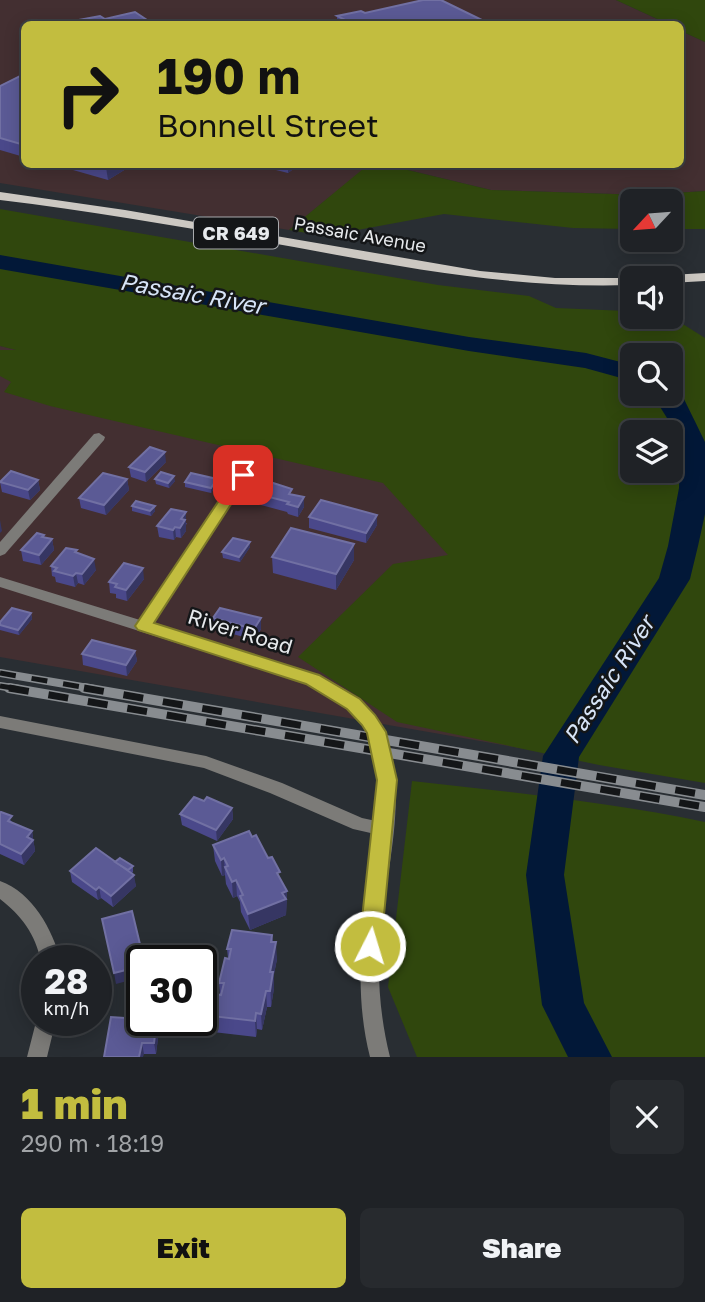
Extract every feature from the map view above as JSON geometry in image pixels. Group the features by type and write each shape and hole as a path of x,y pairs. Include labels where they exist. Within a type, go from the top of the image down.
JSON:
{"main road":[{"name":"Passaic Avenue","path":"0,196 175,222 472,275 554,284 620,281"},
{"path":"683,278 705,277"}],"street":[{"path":"0,551 99,438"},
{"path":"144,626 243,475"},
{"name":"River Road","path":"0,582 313,680 353,704 376,732 387,780 368,973 380,1057"},
{"path":"0,722 206,762 276,788 359,824 382,829"},
{"path":"0,888 20,902 36,922 47,945"},
{"path":"37,1057 42,1036"}],"shaded area":[{"path":"0,0 616,0 662,21 21,21 21,168 365,168 289,230 0,183"},
{"path":"684,32 705,42 705,191 620,189 620,194 491,190 399,168 684,168"},
{"path":"0,346 483,460 548,753 0,657"}],"green space":[{"path":"616,0 705,0 705,42 684,32 684,21 662,21"},
{"path":"364,168 399,168 491,190 620,194 620,229 573,228 444,214 325,236 289,230"},
{"path":"705,191 705,229 683,229 683,192"},
{"path":"0,209 438,285 529,296 556,308 620,311 620,329 683,329 683,324 705,338 705,783 599,765 397,722 298,657 393,564 448,555 383,483 50,406 4,392 11,382 0,376 0,350 16,350 0,346"},
{"path":"412,781 596,803 705,822 705,1057 417,1057 388,987"}],"building":[{"path":"423,0 441,0 484,21 347,21 337,16 361,11 365,13"},
{"path":"135,12 148,21 73,21 100,16 105,19"},
{"path":"21,76 21,144 0,138 0,86"},
{"path":"150,447 165,452 145,472 129,467"},
{"path":"11,471 38,480 28,490 0,482"},
{"path":"161,472 174,476 168,483 155,479"},
{"path":"103,473 127,479 104,505 79,498"},
{"path":"191,473 217,479 211,488 185,482"},
{"path":"270,482 292,489 289,494 304,497 298,507 261,495"},
{"path":"321,500 377,515 366,533 309,517"},
{"path":"136,501 155,506 150,511 132,506"},
{"path":"171,509 186,512 181,519 185,520 180,528 175,527 173,530 157,526"},
{"path":"291,528 354,544 336,574 272,557"},
{"path":"37,533 52,539 39,555 21,550"},
{"path":"233,538 250,542 239,557 222,552"},
{"path":"66,548 77,550 75,552 94,559 82,574 76,573 73,576 54,571 57,568 51,566"},
{"path":"124,563 143,568 126,590 109,582"},
{"path":"12,608 31,613 18,630 0,625"},
{"path":"220,608 261,618 254,629 213,618"},
{"path":"92,640 135,651 126,665 82,654"},
{"path":"194,797 204,801 207,797 232,808 216,830 180,814"},
{"path":"1,812 12,816 8,821 32,831 27,837 33,840 21,854 0,844"},
{"path":"249,831 252,837 256,835 268,858 272,857 287,891 282,893 286,899 248,914 236,880 232,882 224,858 221,860 213,845"},
{"path":"96,848 134,875 111,896 99,887 96,890 70,871"},
{"path":"120,858 133,866 128,870 115,862"},
{"path":"132,911 140,945 126,945 126,970 114,973 112,945 108,945 102,919"},
{"path":"232,930 272,935 271,942 276,942 270,972 273,972 270,991 266,991 261,1014 256,1013 255,1021 217,1017 217,994 221,995 224,983 219,983 225,958 229,959 231,949 227,949"},
{"path":"126,1011 126,1036 155,1036 154,1043 142,1043 139,1057 104,1057 108,1036 112,1036 112,1017 125,1018"}],"waterway":[{"name":"Passaic River","path":"0,262 469,344 586,361 620,370"},
{"name":"Passaic River","path":"590,1057 563,1005 545,875 561,756 674,579 691,508 695,469 690,436 675,406"}],"railway":[{"path":"0,673 94,689"},
{"path":"0,686 19,689"},
{"path":"9,688 705,807"},
{"path":"84,688 705,795"}],"route":[{"path":"243,475 144,626 313,680 334,690 368,720 382,749 387,780 370,946"}]}
